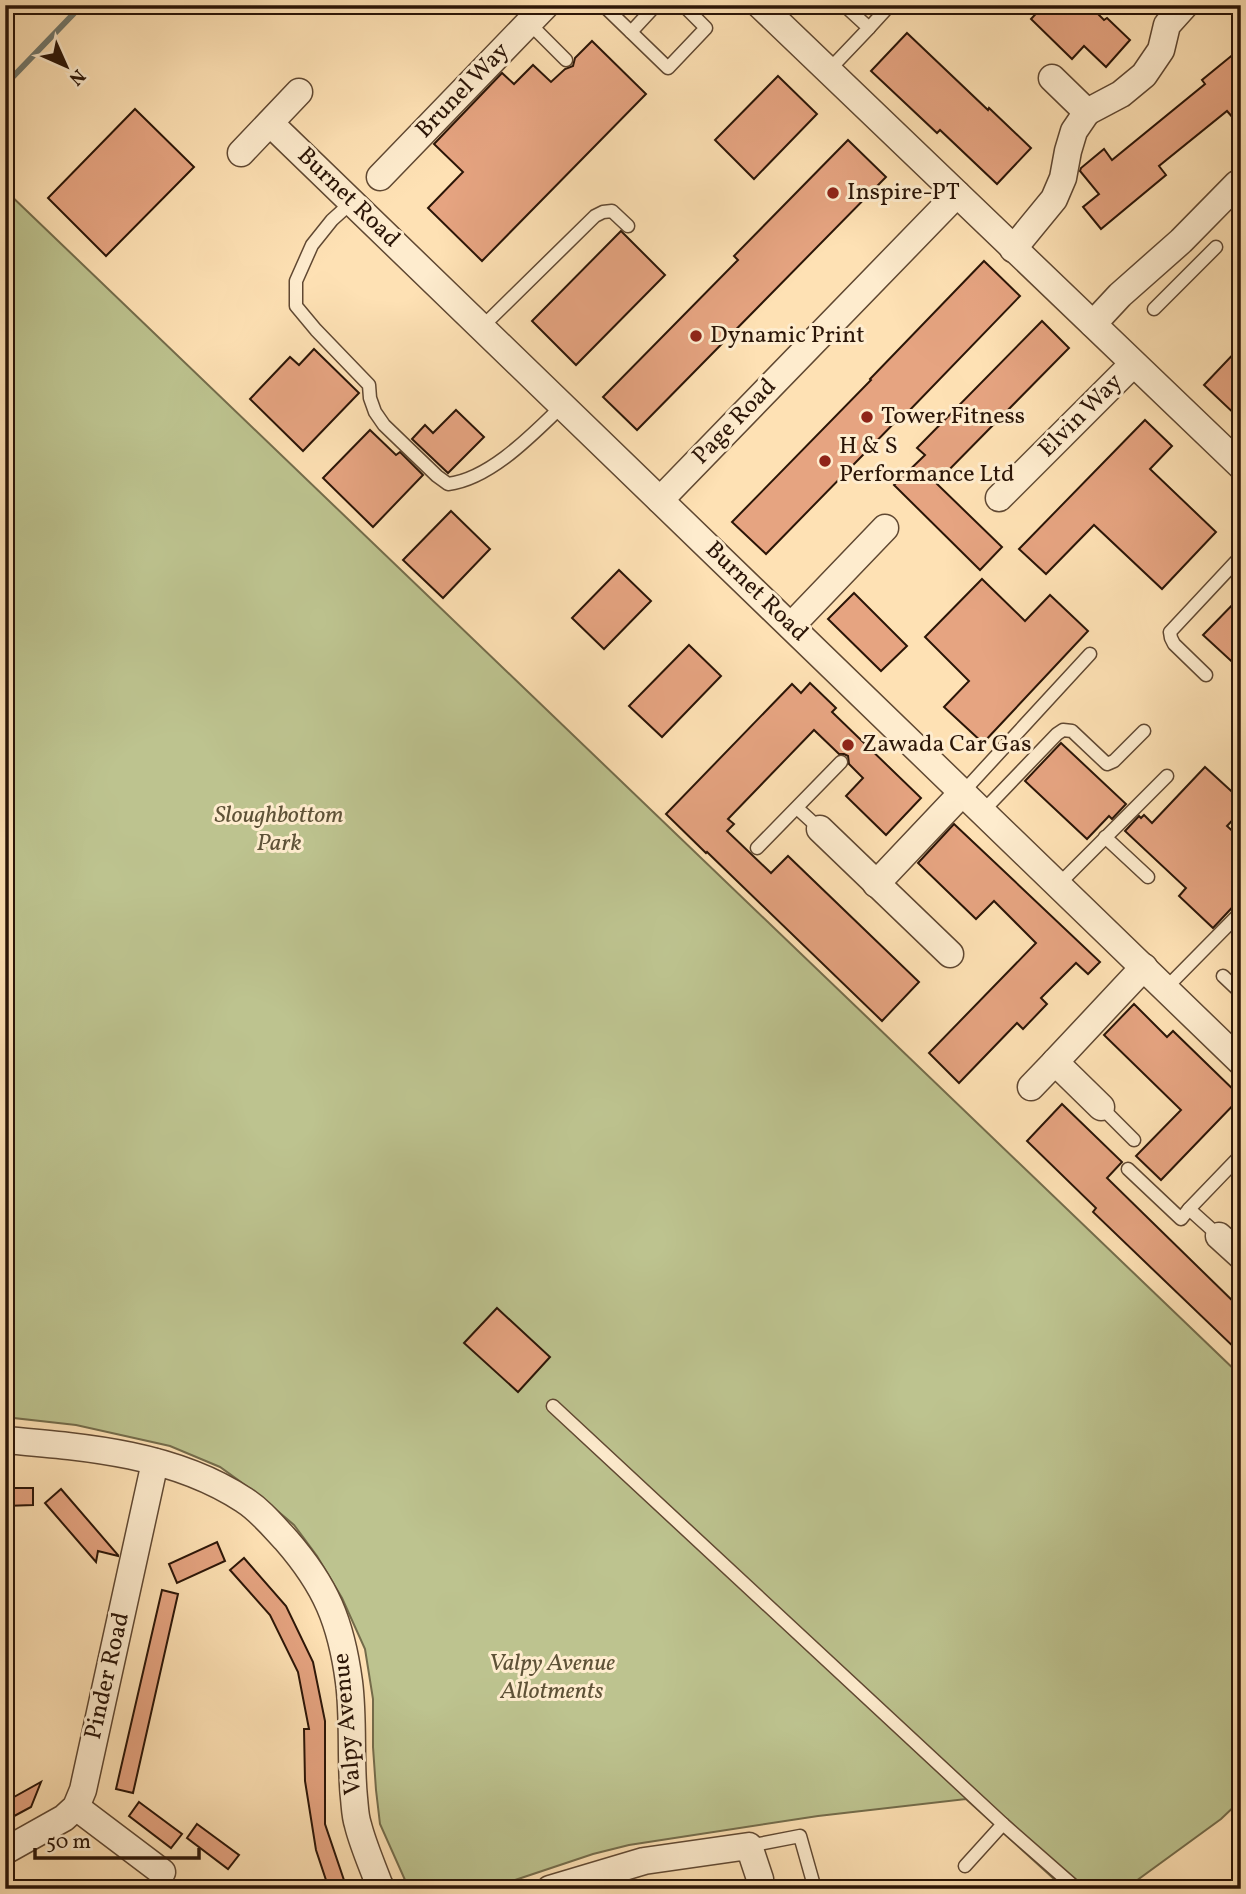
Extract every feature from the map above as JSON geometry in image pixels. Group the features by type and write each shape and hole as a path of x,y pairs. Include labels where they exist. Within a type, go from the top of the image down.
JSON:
{"street":[{"path":"760,5 1241,466"},
{"path":"1013,248 1054,199 1063,178 1074,131 1087,112 1121,94 1144,75 1161,50 1167,25 1181,7"},
{"name":"Brunel Way","path":"380,177 538,14"},
{"path":"1052,78 1087,112"},
{"path":"241,153 299,92"},
{"name":"Burnet Road","path":"270,123 1166,989 1239,1056"},
{"path":"1093,324 1120,295 1172,271 1239,182"},
{"name":"Page Road","path":"660,500 957,194"},
{"name":"Elvin Way","path":"999,498 1133,364"},
{"path":"791,626 885,528"},
{"path":"876,884 963,792"},
{"path":"820,830 950,954"},
{"path":"1031,1087 1144,967"},
{"path":"1055,1062 1101,1107"},
{"path":"1219,1236 1241,1256"},
{"name":"Valpy Avenue","path":"5,1440 87,1448 182,1469 245,1500 276,1530 317,1578 333,1611 349,1683 351,1773 357,1824 382,1889"},
{"name":"Pinder Road","path":"76,1807 83,1790 155,1462"},
{"path":"5,1852 64,1818 76,1807 162,1872"},
{"path":"550,1889 644,1861 749,1846 760,1879"}],"lane":[{"path":"603,5 668,68 706,28 682,5"},
{"path":"631,32 656,5"},
{"path":"844,5 869,28"},
{"path":"828,71 891,5"},
{"path":"538,14 566,60"},
{"path":"352,202 332,220 312,245 296,281 296,306 369,384 370,398 384,425 437,476 448,484 458,483 513,452 562,407"},
{"path":"481,328 595,216 612,211 628,226"},
{"path":"1154,309 1172,271 1216,247"},
{"path":"1206,675 1174,644 1170,632 1241,556"},
{"path":"963,792 1090,654"},
{"path":"983,811 1063,730 1072,731 1107,764 1114,761 1144,731"},
{"path":"757,848 841,762"},
{"path":"1059,884 1167,776"},
{"path":"797,808 820,830"},
{"path":"1105,837 1148,877"},
{"path":"1166,989 1241,912"},
{"path":"1223,976 1241,993"},
{"path":"1101,1107 1134,1140"},
{"path":"1128,1169 1181,1219 1241,1155"},
{"path":"1189,1209 1219,1236"},
{"path":"553,1406 1003,1824 1077,1889"},
{"path":"965,1866 1003,1824"},
{"path":"749,1846 800,1836 815,1889"}],"green space":[{"name":"Sloughbottom Park","path":"5,190 1241,1376 1241,1800 1221,1819 1125,1889 1097,1889 1094,1885 1089,1889 1065,1889 966,1799 818,1816 629,1845 593,1854 488,1889 409,1889 380,1824 373,1747 373,1699 365,1649 342,1598 317,1556 294,1525 220,1467 170,1446 76,1425 5,1417"}],"building":[{"path":"1044,5 1089,5 1130,40 1106,67 1084,46 1072,59 1031,19"},
{"path":"907,33 1031,148 997,184 940,130 937,133 871,71"},
{"path":"592,41 646,94 482,261 428,208 463,172 434,144 502,73 514,84 533,65 551,82 565,69 573,66 575,58"},
{"path":"1241,48 1241,127 1227,111 1159,166 1166,175 1101,229 1083,207 1099,194 1080,171 1081,168 1104,149 1112,160 1205,84 1202,80"},
{"path":"778,76 817,114 754,179 715,140"},
{"path":"135,109 194,167 106,256 48,198"},
{"path":"848,140 886,177 637,430 603,397 738,260 734,256"},
{"path":"621,231 665,275 576,365 532,321"},
{"path":"984,261 1020,296 766,554 732,522"},
{"path":"1042,321 1069,348 936,483 1002,547 980,570 894,485 925,455 917,448"},
{"path":"1241,346 1241,420 1204,385"},
{"path":"314,349 359,393 303,451 250,399 290,357 299,365"},
{"path":"456,410 484,437 448,473 412,439 425,425 433,433"},
{"path":"1145,420 1172,446 1150,469 1216,532 1162,589 1094,525 1046,574 1019,549"},
{"path":"370,430 396,455 400,452 423,475 373,527 323,478"},
{"path":"451,511 490,549 443,598 403,560"},
{"path":"619,570 651,601 604,649 572,618"},
{"path":"982,579 1025,621 1050,595 1088,631 983,743 944,707 969,681 925,637"},
{"path":"854,593 907,646 881,671 828,619"},
{"path":"1241,596 1241,670 1203,635"},
{"path":"689,645 721,676 662,737 629,706"},
{"path":"810,683 836,708 832,712 921,798 886,835 846,796 863,778 849,764 848,756 839,754 814,730 728,819 734,824 727,831 771,873 788,856 919,982 882,1021 666,814 792,684 801,693"},
{"path":"1061,743 1126,804 1112,819 1109,816 1087,839 1025,781"},
{"path":"1205,767 1241,800 1241,811 1227,826 1241,839 1241,898 1213,928 1179,896 1186,888 1125,831 1139,816 1141,818 1144,815 1152,823"},
{"path":"954,824 1100,962 1088,974 1076,963 1041,998 1047,1004 1023,1029 1017,1023 959,1083 929,1053 1036,943 994,901 976,919 918,863"},
{"path":"1134,1004 1167,1037 1173,1031 1241,1097 1161,1180 1136,1156 1181,1110 1104,1035"},
{"path":"1062,1104 1122,1162 1107,1178 1241,1309 1241,1354 1093,1212 1096,1208 1027,1141"},
{"path":"497,1308 550,1357 518,1392 464,1343"},
{"path":"5,1488 33,1488 33,1505 5,1506"},
{"path":"61,1489 118,1556 98,1551 96,1562 45,1503"},
{"path":"217,1542 225,1561 177,1583 169,1564"},
{"path":"244,1558 286,1606 313,1662 325,1721 325,1824 347,1889 329,1889 316,1850 305,1781 304,1729 309,1729 298,1672 270,1615 230,1570"},
{"path":"162,1590 178,1594 133,1793 116,1789"},
{"path":"41,1782 31,1807 5,1821 5,1802"},
{"path":"139,1802 182,1834 171,1848 129,1816"},
{"path":"197,1824 239,1855 228,1869 187,1838"}],"waterway":[{"path":"5,85 82,5"}],"place":[{"name":"Inspire-PT","path":"833,193"},
{"name":"Dynamic Print","path":"696,336"},
{"name":"Tower Fitness","path":"867,417"},
{"name":"H & S Performance Ltd","path":"825,461"},
{"name":"Zawada Car Gas","path":"848,745"}],"park label":[{"name":"Valpy Avenue Allotments","path":"552,1678"}]}
